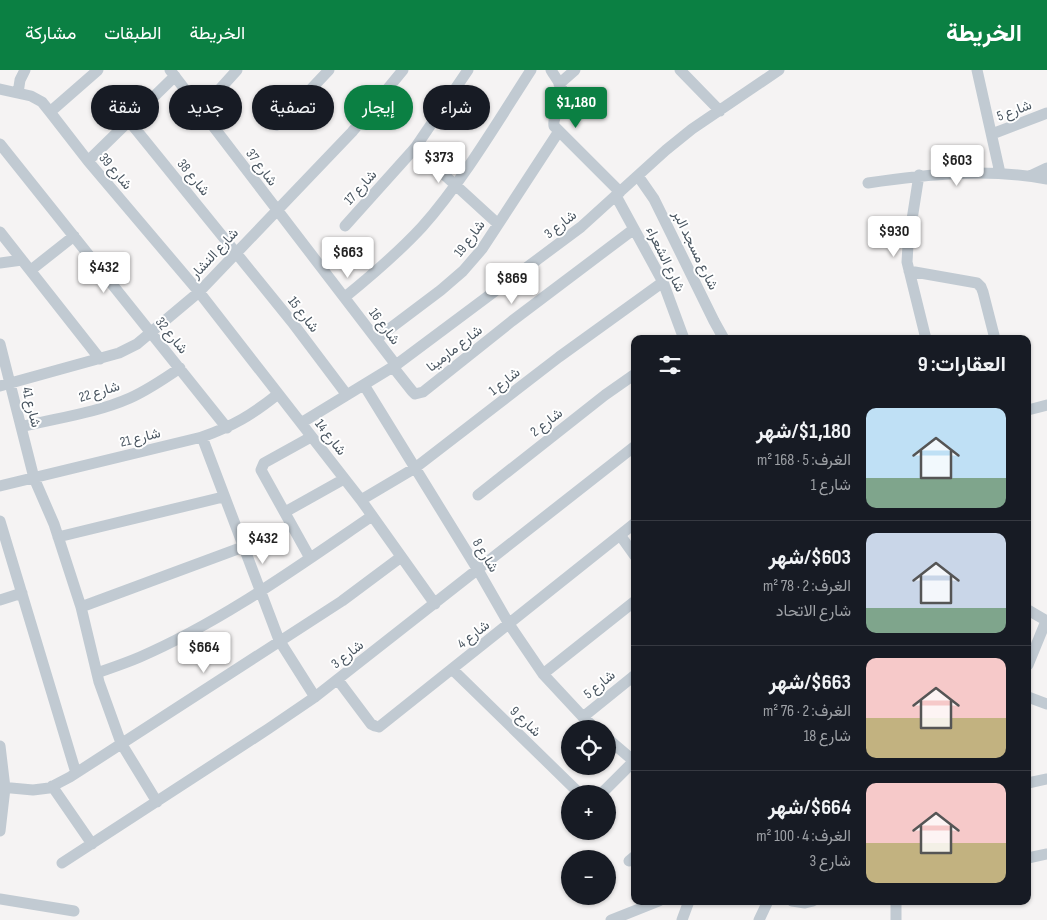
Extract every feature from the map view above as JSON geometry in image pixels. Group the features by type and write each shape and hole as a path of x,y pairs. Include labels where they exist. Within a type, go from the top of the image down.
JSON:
{"street":[{"path":"18,93 20,80 25,70"},
{"path":"50,112 98,70"},
{"path":"223,85 237,70"},
{"path":"315,85 329,70"},
{"name":"شارع النشار","path":"5,386 120,353 137,344 198,292 352,132 402,70"},
{"name":"شارع 17","path":"345,226 415,148 468,70"},
{"path":"345,297 386,264 423,226 455,185 531,70"},
{"path":"551,70 563,91 564,98 553,120 554,126 618,194"},
{"path":"559,84 574,70"},
{"path":"680,70 720,111"},
{"name":"شارع 3","path":"301,423 394,366 562,241 618,194 666,150 720,111 762,74 779,70"},
{"path":"977,70 1000,173"},
{"path":"159,88 173,73"},
{"name":"شارع 37","path":"173,73 182,85"},
{"name":"شارع 39","path":"0,89 30,96 42,102 88,161 198,292"},
{"name":"شارع 5","path":"992,134 1047,113"},
{"path":"88,161 120,130"},
{"name":"شارع 38","path":"136,130 236,252"},
{"name":"شارع 37","path":"215,130 276,210"},
{"name":"شارع 19","path":"376,339 463,271 482,249 559,131"},
{"name":"شارع 32","path":"0,144 227,428"},
{"path":"415,148 498,224"},
{"path":"1030,176 1047,168"},
{"path":"868,183 919,175 1000,173 1047,179"},
{"path":"919,175 907,254 908,271 925,335"},
{"name":"شارع مسجد البر","path":"638,176 654,198 722,335"},
{"name":"شارع الشعراء","path":"618,194 634,229 663,282 683,335"},
{"name":"شارع 16","path":"276,210 345,297 394,366"},
{"name":"شارع مارمينا","path":"394,366 412,392 415,394 422,392 634,229"},
{"path":"0,232 100,359"},
{"path":"31,270 74,236"},
{"name":"شارع 15","path":"236,252 347,395"},
{"path":"0,263 22,260"},
{"path":"908,271 977,283 983,292 994,335"},
{"name":"شارع 1","path":"360,500 415,468 559,357 663,282"},
{"name":"شارع 14","path":"198,292 360,500 435,604"},
{"name":"شارع 41","path":"0,344 5,386 21,427 34,478 58,537 81,607 96,674 121,743 157,802"},
{"name":"شارع 22","path":"21,427 99,408 128,398 156,385 180,368"},
{"name":"شارع 2","path":"478,495 631,377"},
{"name":"شارع 8","path":"364,385 478,570 509,624 542,674 586,720"},
{"name":"شارع 21","path":"0,486 202,437 227,428 255,412 278,394"},
{"path":"1031,409 1047,405"},
{"path":"202,437 278,640 315,697"},
{"path":"310,558 262,473 261,466 264,462 311,437"},
{"name":"شارع 3","path":"62,863 268,730 315,697 631,449"},
{"path":"285,512 344,479"},
{"path":"58,537 224,497"},
{"path":"96,674 140,657 192,631 260,592 372,516"},
{"path":"0,522 76,773"},
{"name":"شارع 4","path":"338,680 371,724 379,727 631,526"},
{"path":"620,535 631,550"},
{"path":"81,607 243,547"},
{"path":"2,788 33,790 52,786 76,773 342,600 401,557"},
{"path":"0,600 22,593"},
{"path":"542,674 631,604"},
{"path":"1031,612 1047,621 1031,658"},
{"name":"شارع 9","path":"452,669 571,785"},
{"name":"شارع 5","path":"582,717 631,678"},
{"path":"1031,697 1047,704"},
{"path":"0,746 2,788 0,831"},
{"path":"616,746 631,758"},
{"path":"610,785 631,764"},
{"path":"1031,782 1047,779"},
{"path":"52,786 92,844"},
{"path":"1031,857 1047,854"},
{"path":"0,898 74,911"},
{"path":"614,919 649,905"},
{"path":"682,920 688,905"},
{"path":"759,920 766,905"},
{"path":"896,905 896,920"}]}
